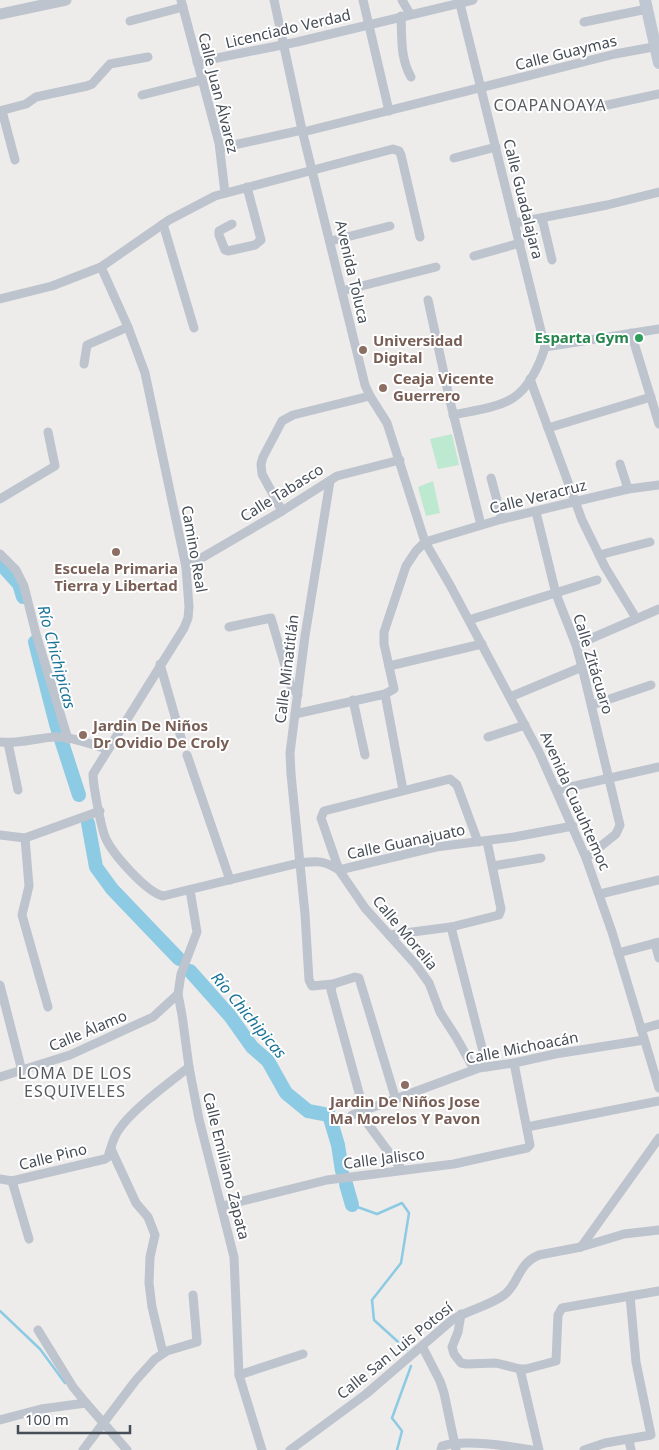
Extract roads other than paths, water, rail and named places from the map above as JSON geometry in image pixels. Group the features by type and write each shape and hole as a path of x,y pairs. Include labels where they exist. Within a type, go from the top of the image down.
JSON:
{"main road":[{"path":"646,5 657,46 659,63"}],"street":[{"path":"0,14 44,3 66,0"},
{"name":"Avenida Toluca","path":"274,0 303,131 362,376 370,396 387,423 425,542"},
{"path":"363,0 389,111"},
{"path":"402,0 405,15 402,54 410,77"},
{"name":"Licenciado Verdad","path":"196,62 284,45 473,0"},
{"name":"Calle Guadalajara","path":"460,2 545,346"},
{"path":"130,21 182,4"},
{"name":"Calle Juan Álvarez","path":"182,4 220,148 225,193"},
{"path":"584,22 646,5"},
{"name":"Calle Guaymas","path":"220,148 389,111 615,54 657,46"},
{"path":"14,160 1,111 26,104 36,97 90,85 110,64 148,57"},
{"path":"142,95 202,80"},
{"path":"598,107 659,94"},
{"path":"454,158 496,148"},
{"path":"0,298 52,286 101,267 176,216 225,193 393,149 399,151 420,237"},
{"path":"232,224 219,232 225,250 255,245 261,240 248,188"},
{"path":"515,224 659,192"},
{"path":"542,218 552,260"},
{"path":"163,224 194,328"},
{"path":"331,241 390,226"},
{"path":"474,256 520,243"},
{"name":"Camino Real","path":"101,267 146,373 186,567 189,607 188,618 184,628 93,774 106,838 128,870 160,895 190,890"},
{"path":"342,291 436,267"},
{"path":"428,300 453,415 480,525"},
{"path":"84,364 87,345 128,327"},
{"path":"453,415 507,401 519,393 530,379 541,359 545,346 659,329"},
{"path":"631,333 659,424"},
{"path":"530,379 576,502 599,555 636,618"},
{"path":"282,511 261,469 263,457 282,421 293,415 370,396"},
{"path":"548,428 651,397"},
{"path":"0,499 55,466 48,432"},
{"name":"Calle Tabasco","path":"186,567 282,511 337,476 400,460"},
{"path":"620,464 628,490"},
{"path":"491,478 502,519"},
{"name":"Calle Minatitlán","path":"330,481 304,636 290,753 305,914 309,984 312,986 333,984"},
{"name":"Calle Veracruz","path":"425,542 502,519 628,490 659,485"},
{"name":"Calle Zitácuaro","path":"536,512 556,594 576,645 592,704 620,825 616,834 586,858"},
{"path":"296,714 393,691 395,687 384,644 384,632 406,566 425,542"},
{"name":"Avenida Cuauhtemoc","path":"425,542 525,725 573,826 600,894 659,1088"},
{"path":"599,555 650,542"},
{"path":"0,554 16,570 24,586 36,634 67,738"},
{"path":"469,620 598,580"},
{"path":"576,645 659,609"},
{"path":"229,627 271,618 291,686 298,695"},
{"path":"389,666 482,644"},
{"path":"160,664 182,741"},
{"path":"510,697 582,667"},
{"path":"592,704 651,684"},
{"path":"384,694 403,790 450,778 454,781 483,841"},
{"path":"353,700 365,755"},
{"path":"488,737 525,725"},
{"path":"18,790 4,743 55,737 67,738 108,749"},
{"path":"187,755 230,880"},
{"path":"557,790 659,767"},
{"name":"Calle Morelia","path":"403,790 324,811 321,818 339,870 365,908 429,983 440,1012 474,1069"},
{"path":"0,836 25,838 100,811"},
{"name":"Calle Guanajuato","path":"190,890 299,863 320,860 339,870 428,849 573,826"},
{"path":"25,838 29,886 22,915 48,1008"},
{"name":"Calle Guanajuato","path":"390,935 451,927 497,917 501,914 492,866 483,841"},
{"path":"492,866 541,858"},
{"path":"600,894 659,880"},
{"name":"Calle Emiliano Zapata","path":"190,890 197,932 181,974 178,994 199,1118 234,1257 239,1376 262,1450"},
{"path":"451,927 487,1067"},
{"path":"618,953 657,942 659,958"},
{"path":"396,1100 359,978 333,984 331,990 358,1113 402,1170"},
{"path":"0,985 22,1070"},
{"name":"Calle Álamo","path":"0,1077 70,1055 153,1017 178,994"},
{"path":"641,1029 659,1024"},
{"name":"Calle Michoacán","path":"358,1113 474,1069 644,1040"},
{"name":"Calle Jalisco","path":"222,1206 327,1180 454,1164 524,1149 530,1146 514,1063"},
{"name":"Calle Pino","path":"0,1179 12,1181 105,1159 108,1157 117,1132 132,1114 189,1067"},
{"path":"527,1126 659,1101"},
{"path":"581,1247 659,1138"},
{"path":"111,1149 136,1203 148,1217 155,1235 150,1257 149,1283 152,1308 163,1353"},
{"path":"12,1181 29,1239"},
{"name":"Calle San Luis Potosí","path":"290,1450 366,1394 452,1320 461,1314 506,1294 524,1266 533,1258 539,1255 581,1247 624,1234 659,1230"},
{"path":"461,1314 458,1332 452,1347 458,1361 466,1364 496,1363 520,1369 530,1369 556,1361 558,1315 562,1308 659,1291"},
{"path":"82,1450 136,1380 163,1353 196,1343 198,1339 193,1295"},
{"path":"584,1450 605,1443 651,1436 636,1362 630,1296"},
{"path":"38,1330 73,1387 127,1450"},
{"path":"422,1346 444,1392 455,1447"},
{"path":"239,1376 303,1354"},
{"path":"520,1369 539,1450"},
{"path":"0,1420 41,1408 86,1403"},
{"path":"629,1440 631,1450"},
{"path":"441,1450 442,1446 533,1450"}],"waterway":[{"name":"Río Chichipicas","path":"0,563 19,584 23,597"},
{"name":"Río Chichipicas","path":"35,642 56,724 79,795"},
{"name":"Río Chichipicas","path":"88,823 96,867 112,889 179,959"},
{"name":"Río Chichipicas","path":"190,971 230,1016 252,1047 268,1061 286,1093 308,1111 329,1115 338,1145 342,1171"},
{"name":"Río Chichipicas","path":"346,1184 352,1205"},
{"path":"352,1205 377,1214 402,1203 409,1213 401,1263 372,1300 374,1320 407,1350"},
{"path":"0,1311 40,1349 65,1383"},
{"path":"397,1450 402,1431 392,1418 411,1366"}],"place":[{"name":"Esparta Gym","path":"639,338"},
{"name":"Universidad Digital","path":"363,350"},
{"name":"Ceaja Vicente Guerrero","path":"383,388"},
{"name":"Escuela Primaria Tierra y Libertad","path":"116,552"},
{"name":"Jardin De Niños Dr Ovidio De Croly","path":"83,735"},
{"name":"Jardin De Niños Jose Ma Morelos Y Pavon","path":"405,1085"}],"district":[{"name":"COAPANOAYA","path":"550,105"},
{"name":"LOMA DE LOS ESQUIVELES","path":"75,1082"}]}
